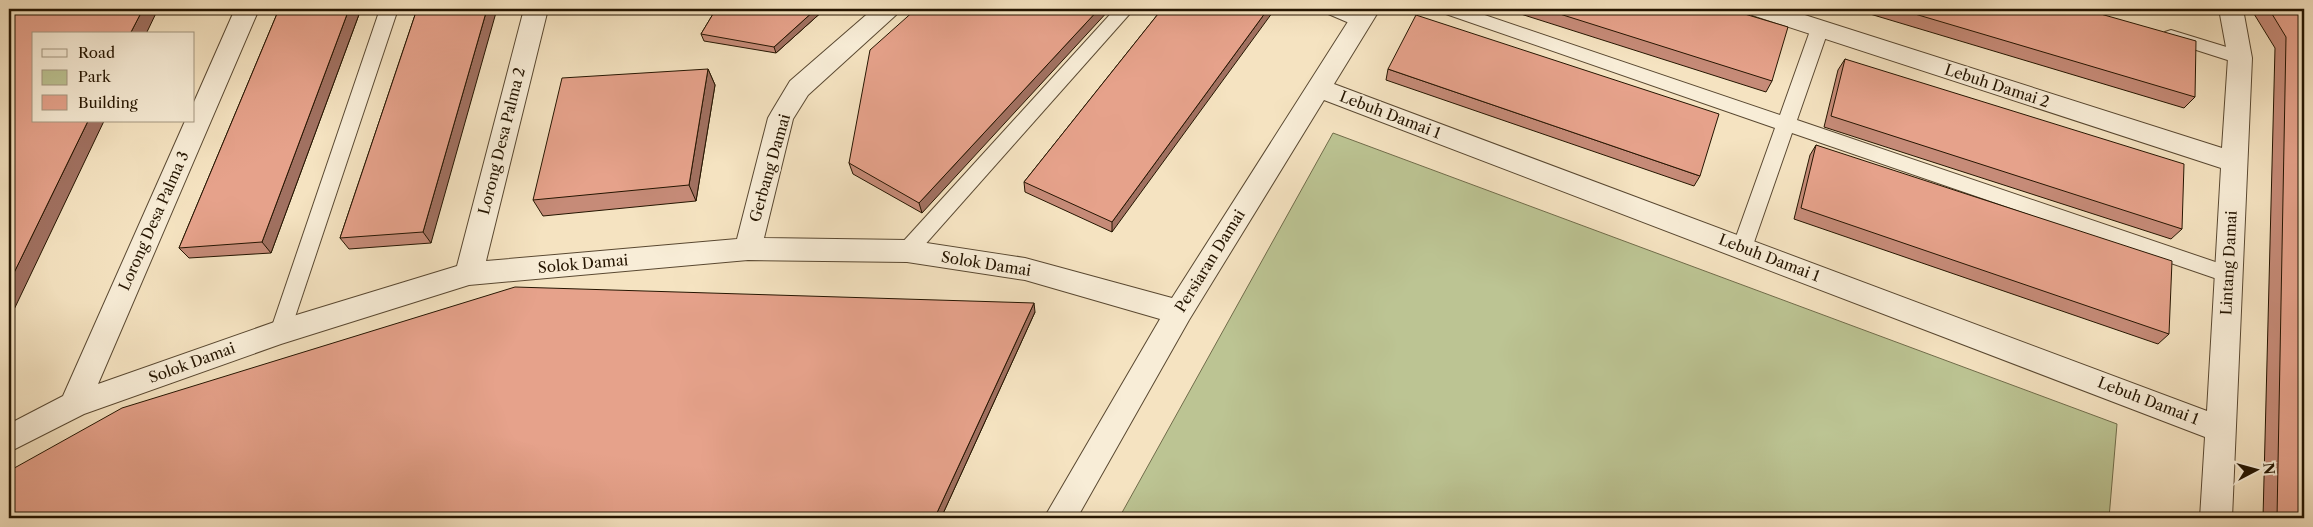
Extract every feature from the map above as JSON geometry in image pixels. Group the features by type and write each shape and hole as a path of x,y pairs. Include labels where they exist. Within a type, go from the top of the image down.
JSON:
{"street":[{"name":"Lorong Desa Palma 3","path":"74,406 247,9"},
{"name":"Lorong Desa Palma 2","path":"469,274 536,9"},
{"name":"Gerbang Damai","path":"748,249 781,118 799,88 888,9"},
{"name":"Lebuh Damai 2","path":"1760,9 2235,162"},
{"name":"Lintang Damai","path":"2216,518 2240,58 2231,9"},
{"name":"Persiaran Damai","path":"1060,518 1178,312 1364,15"},
{"name":"Lebuh Damai 1","path":"1318,88 2220,429"},
{"name":"Solok Damai","path":"9,439 74,406 280,332 469,274 748,249 907,251 1025,269 1178,312"}],"lane":[{"path":"280,332 389,9"},
{"path":"907,251 1125,9"},
{"path":"1332,9 1364,15"},
{"path":"1449,9 2229,275"},
{"path":"1742,248 1820,28"},
{"path":"2156,32 2240,58"}],"green space":[{"path":"1333,133 2117,424 2109,518 1119,518"}],"building":[{"path":"9,9 143,9 131,32 32,32 32,122 88,122 9,283"},
{"path":"279,9 349,9 262,242 179,248"},
{"path":"417,9 487,9 423,232 340,238"},
{"path":"716,9 816,9 774,47 701,34"},
{"path":"916,9 1099,9 919,203 849,163 870,50"},
{"path":"1162,9 1268,9 1112,222 1024,182"},
{"path":"1544,9 1728,9 1788,27 1772,81"},
{"path":"1898,9 2083,9 2196,41 2195,97"},
{"path":"2269,9 2304,9 2304,518 2277,518 2286,37"},
{"path":"1416,15 1719,114 1700,176 1388,69"},
{"path":"1845,59 2184,164 2182,229 1831,116"},
{"path":"708,69 689,185 533,200 562,78"},
{"path":"1816,145 2172,261 2169,334 1801,208"},
{"path":"515,287 1034,303 935,517 364,513 355,518 9,518 9,471 122,408"}]}
